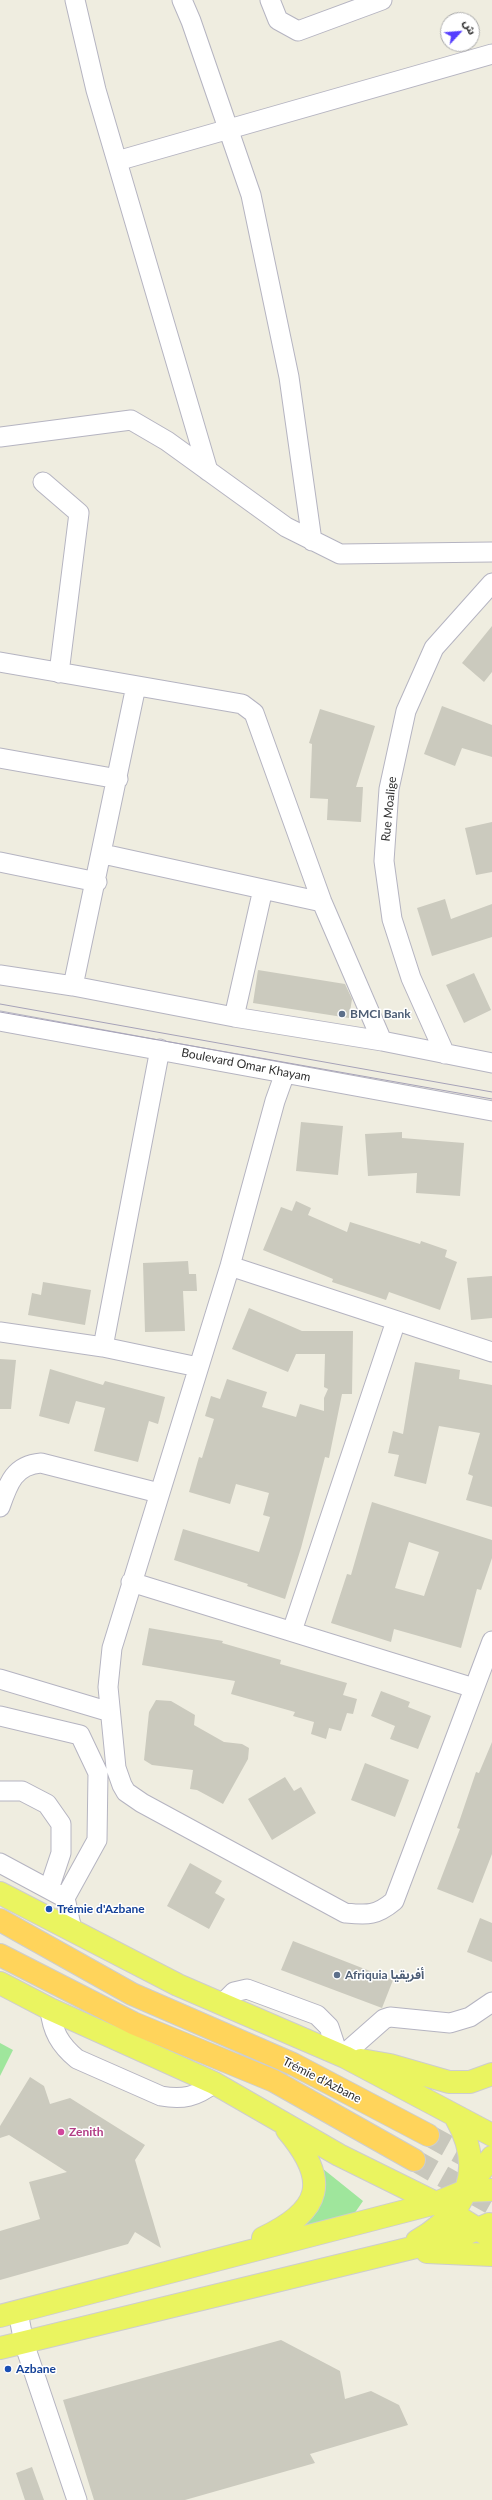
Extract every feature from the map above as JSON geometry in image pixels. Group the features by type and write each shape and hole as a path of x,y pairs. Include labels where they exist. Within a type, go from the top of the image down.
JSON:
{"highway":[{"name":"Trémie d'Azbane","path":"0,1920 132,1994 293,2064 428,2135"},
{"name":"Trémie d'Azbane","path":"0,1955 133,2023 274,2081 414,2160"}],"main road":[{"path":"0,1893 178,1985 341,2056 456,2118 492,2135"},
{"path":"0,1983 50,2009 214,2083 339,2155 488,2230"},
{"path":"341,2056 390,2065 449,2082 470,2082 492,2074"},
{"path":"456,2118 464,2132 470,2155 471,2168 465,2192"},
{"path":"224,2257 286,2228 301,2216 311,2202 315,2188 312,2169 304,2150 279,2121"},
{"path":"9,2314 224,2257 445,2208 465,2192 492,2158"},
{"path":"465,2192 492,2190"},
{"path":"398,2252 439,2228 445,2208"},
{"path":"0,2348 488,2230"},
{"path":"398,2252 492,2255"}],"street":[{"path":"75,0 96,90 208,471"},
{"path":"182,0 191,21 251,195 289,377 312,541"},
{"path":"270,0 278,20 298,31 382,0"},
{"path":"117,161 492,54"},
{"path":"0,437 130,420 167,441 286,527 340,554 492,552"},
{"path":"43,482 79,513 59,673"},
{"name":"Rue Moalige","path":"445,1054 430,1024 411,978 392,919 384,861 389,789 406,711 434,648 492,583"},
{"path":"0,662 242,704 254,713 322,902 366,1008 382,1041"},
{"path":"73,986 103,854 136,686"},
{"path":"0,758 118,779"},
{"path":"103,854 322,902"},
{"path":"0,862 97,882"},
{"path":"234,1017 263,889"},
{"path":"0,975 73,986 234,1017 382,1041 492,1063"},
{"name":"Boulevard Omar Khayam","path":"0,1021 160,1049 492,1111"},
{"path":"103,1347 160,1049"},
{"path":"285,1073 275,1101 230,1266 131,1582 112,1648 108,1687 116,1768 122,1785 126,1792 142,1803 345,1913 368,1915 382,1911 394,1901 492,1641"},
{"path":"230,1266 492,1352"},
{"path":"292,1631 396,1321"},
{"path":"0,1332 103,1347 198,1367"},
{"path":"0,1507 9,1481 14,1475 26,1466 42,1463 159,1493"},
{"path":"131,1582 474,1688"},
{"path":"0,1679 110,1712"},
{"path":"0,1716 80,1735 98,1773 98,1840 65,1898 72,1930"},
{"path":"0,1791 22,1791 47,1804 61,1824 61,1853 49,1889"},
{"path":"0,1863 65,1898"},
{"path":"341,2056 384,2019 390,2017 450,2023 470,2017 492,2002"},
{"path":"50,2009 52,2024 57,2038 66,2050 78,2059 161,2096 175,2099 196,2095 214,2083"},
{"path":"9,2314 24,2342 77,2500"}],"path":[{"path":"366,1008 430,1024"}],"green space":[{"path":"0,2043 13,2050 0,2076"},
{"path":"317,2164 363,2201 354,2214 303,2229 313,2212"}],"building":[{"path":"492,626 492,672 484,682 462,663"},
{"path":"442,706 492,725 492,757 462,748 455,766 424,754"},
{"path":"320,709 375,726 356,787 363,787 361,822 327,820 328,799 310,798 312,744 309,743"},
{"path":"492,822 492,872 476,875 465,828"},
{"path":"445,899 451,919 492,904 492,937 432,956 417,908"},
{"path":"258,970 345,984 352,999 349,1018 253,1003"},
{"path":"474,973 491,1010 464,1023 446,985"},
{"path":"301,1122 343,1126 338,1175 296,1171"},
{"path":"402,1132 402,1138 464,1143 460,1196 416,1193 417,1173 368,1176 365,1134"},
{"path":"296,1201 311,1208 308,1215 347,1232 350,1222 420,1244 421,1241 447,1250 445,1257 457,1262 440,1310 389,1292 386,1300 332,1282 333,1279 263,1250 281,1207 292,1211"},
{"path":"188,1261 189,1274 196,1274 197,1291 183,1291 185,1331 145,1332 143,1263"},
{"path":"492,1276 492,1318 471,1320 467,1278"},
{"path":"43,1282 91,1290 85,1325 28,1315 32,1293 41,1295"},
{"path":"249,1308 302,1331 353,1331 352,1394 342,1394 329,1458 325,1457 301,1548 285,1599 247,1586 248,1584 174,1560 183,1529 259,1552 270,1517 263,1515 269,1493 236,1484 230,1504 189,1492 199,1457 202,1458 214,1419 205,1416 211,1396 220,1399 227,1379 267,1392 262,1407 296,1417 300,1404 324,1411 324,1398 328,1389 324,1387 325,1354 296,1354 288,1372 232,1349"},
{"path":"0,1359 16,1360 11,1409 0,1409"},
{"path":"415,1362 460,1370 459,1379 492,1385 492,1507 466,1500 473,1476 468,1474 480,1433 439,1426 426,1484 394,1476 399,1455 388,1453 393,1431 403,1434"},
{"path":"50,1369 103,1385 105,1381 165,1397 158,1424 149,1421 138,1462 94,1451 105,1408 76,1401 69,1424 39,1416"},
{"path":"372,1502 492,1540 492,1558 481,1590 477,1589 461,1648 394,1629 391,1642 331,1623 347,1574 351,1575","holes":["409,1542 439,1552 424,1596 395,1588"]},
{"path":"149,1628 223,1641 222,1643 281,1660 280,1664 347,1683 343,1695 357,1699 353,1714 347,1713 341,1731 329,1728 326,1739 311,1734 314,1722 293,1716 295,1712 231,1694 235,1681 142,1665"},
{"path":"381,1691 410,1702 408,1707 431,1716 418,1749 390,1739 395,1726 371,1716"},
{"path":"156,1700 171,1701 195,1715 194,1725 224,1742 242,1744 249,1748 248,1759 223,1804 197,1790 190,1789 193,1770 152,1765 144,1760 149,1712"},
{"path":"492,1742 492,1854 473,1903 437,1889 460,1829 457,1828 476,1772 479,1773"},
{"path":"365,1763 409,1780 395,1817 351,1800"},
{"path":"285,1777 294,1791 301,1787 316,1813 272,1840 248,1799"},
{"path":"190,1863 222,1881 215,1893 225,1899 209,1929 167,1906"},
{"path":"480,1918 492,1923 492,1962 467,1952"},
{"name":"Afriquia أفريقيا","path":"293,1941 393,1980 382,2008 281,1970"},
{"path":"30,2077 44,2086 50,2104 70,2098 145,2145 135,2160 161,2248 135,2232 128,2244 0,2280 0,2231 40,2219 29,2182 67,2172 9,2135 0,2138 0,2126"},
{"path":"281,2340 340,2371 345,2399 371,2391 399,2405 408,2425 310,2454 315,2463 185,2500 94,2500 63,2400"},
{"path":"32,2467 44,2500 25,2500 16,2473"}],"tunnel":[{"path":"428,2135 482,2165"},
{"path":"414,2160 492,2204"}],"tram line":[{"path":"0,1004 492,1092"},
{"path":"0,1012 492,1099"}],"place":[{"name":"BMCI Bank","path":"342,1014"},
{"name":"Trémie d'Azbane","path":"49,1909"},
{"name":"Afriquia أفريقيا","path":"337,1975"},
{"name":"Zenith","path":"61,2132"},
{"name":"Azbane","path":"8,2369"}]}
